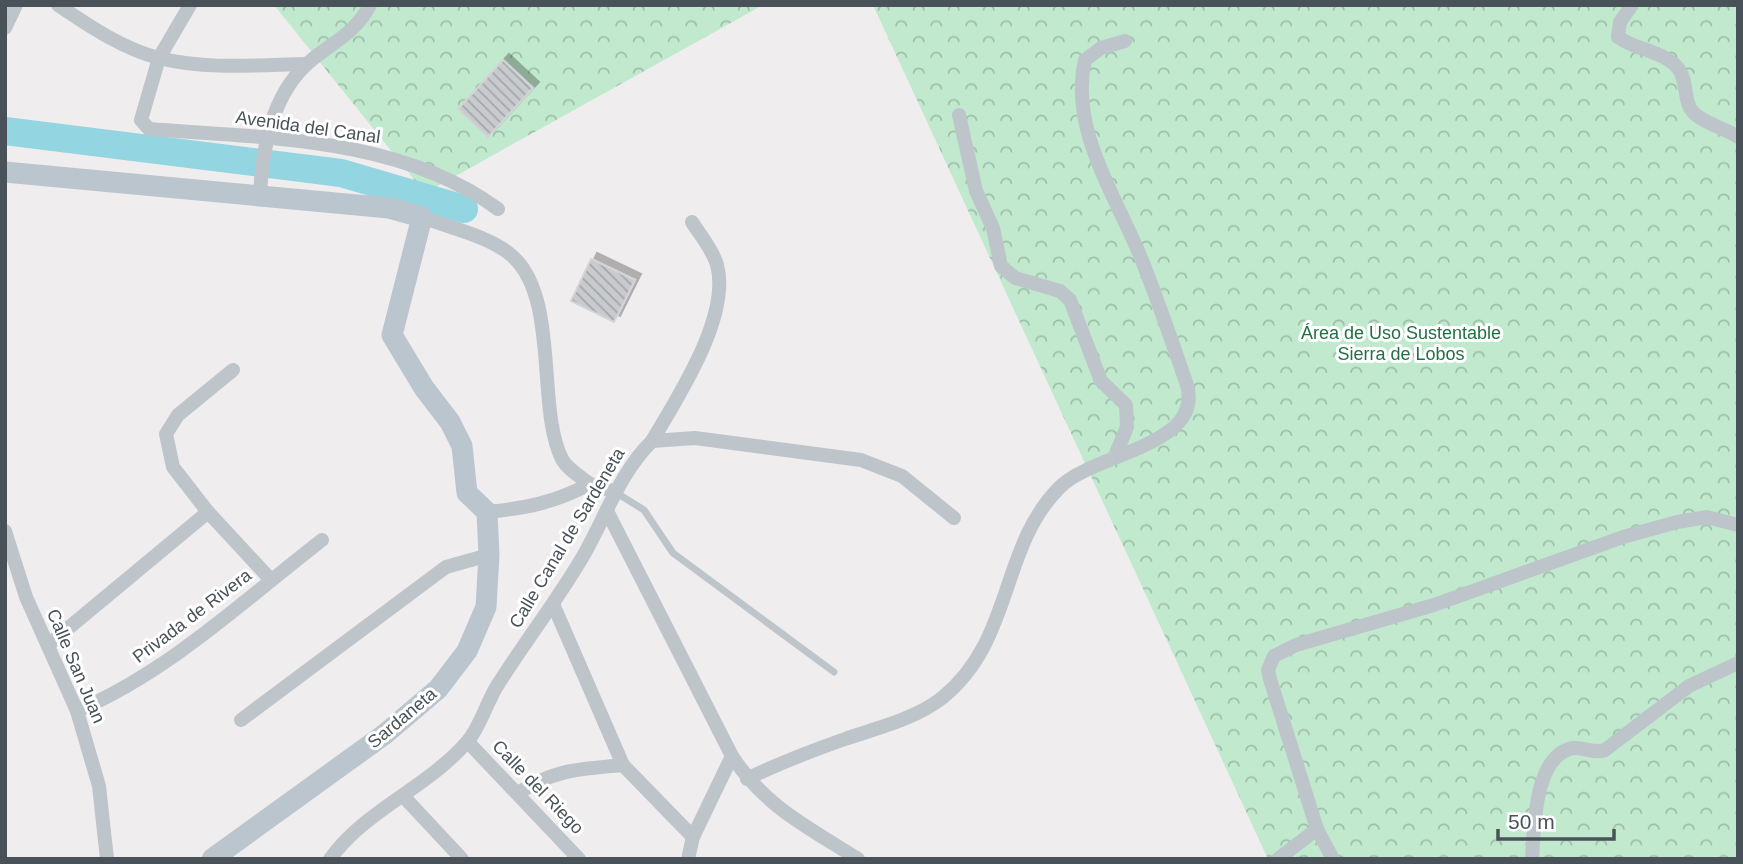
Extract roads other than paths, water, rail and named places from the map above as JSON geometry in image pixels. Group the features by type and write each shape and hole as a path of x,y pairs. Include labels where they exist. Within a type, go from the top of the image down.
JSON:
{"street":[{"path":"5,28 16,5"},
{"path":"58,5 102,34 159,58 216,65 306,64"},
{"path":"159,58 190,5"},
{"path":"260,187 264,144 285,94 306,64 349,35 370,5"},
{"path":"1632,5 1620,22 1618,37 1662,56 1676,67 1684,79 1689,104 1694,113 1738,136"},
{"path":"747,779 784,761 897,722 939,701 959,684 988,644 1019,555 1046,503 1076,474 1150,444 1168,432 1189,410 1191,399 1152,285 1091,145 1082,111 1085,60 1101,48 1125,41"},
{"name":"Avenida del Canal","path":"159,58 141,120 149,129 264,144 367,153 432,170 473,191 498,209"},
{"path":"959,115 976,191 993,229 1001,266 1015,278 1060,291 1070,300 1101,381 1126,405 1127,427 1115,456"},
{"path":"5,172 260,187 389,208 422,217 511,255 529,278 544,332 554,439 563,462 590,484 613,491"},
{"path":"422,217 392,335 424,388 450,422 462,446 467,493 487,512 531,508 563,498 590,484"},
{"name":"Calle Canal de Sardeneta","path":"331,858 358,827 404,797 468,742 496,687 553,604 607,511 613,491 635,458 652,441 694,369 719,298 717,264 692,222"},
{"path":"233,370 178,415 166,434 173,467 208,512 271,580"},
{"path":"652,441 695,438 861,460 902,476 954,518"},
{"path":"607,511 732,756 747,779 764,798 858,859"},
{"path":"48,645 208,512"},
{"name":"Sardaneta","path":"212,859 385,734 438,689 467,651 486,607 489,555 487,512"},
{"path":"1333,859 1317,829 1270,679 1268,670 1274,656 1296,645 1434,605 1637,533 1707,517 1738,525"},
{"name":"Calle San Juan","path":"5,531 26,597 77,711 99,786 107,859"},
{"name":"Privada de Rivera","path":"77,711 150,674 322,540"},
{"path":"241,720 446,566 489,555"},
{"path":"553,604 623,765 693,837"},
{"path":"1532,859 1541,783 1557,757 1574,748 1598,753 1605,750 1689,686 1738,663"},
{"name":"Calle del Riego","path":"468,742 579,859"},
{"path":"688,859 693,837 732,756"},
{"path":"518,793 543,777 566,770 623,765"},
{"path":"404,797 462,859"},
{"path":"1278,859 1317,829"}],"lane":[{"path":"613,491 643,510 673,553 834,672"}],"waterway":[{"path":"5,131 341,173 464,209"}],"park label":[{"name":"Área de Uso Sustentable Sierra de Lobos","path":"1401,343"}]}
